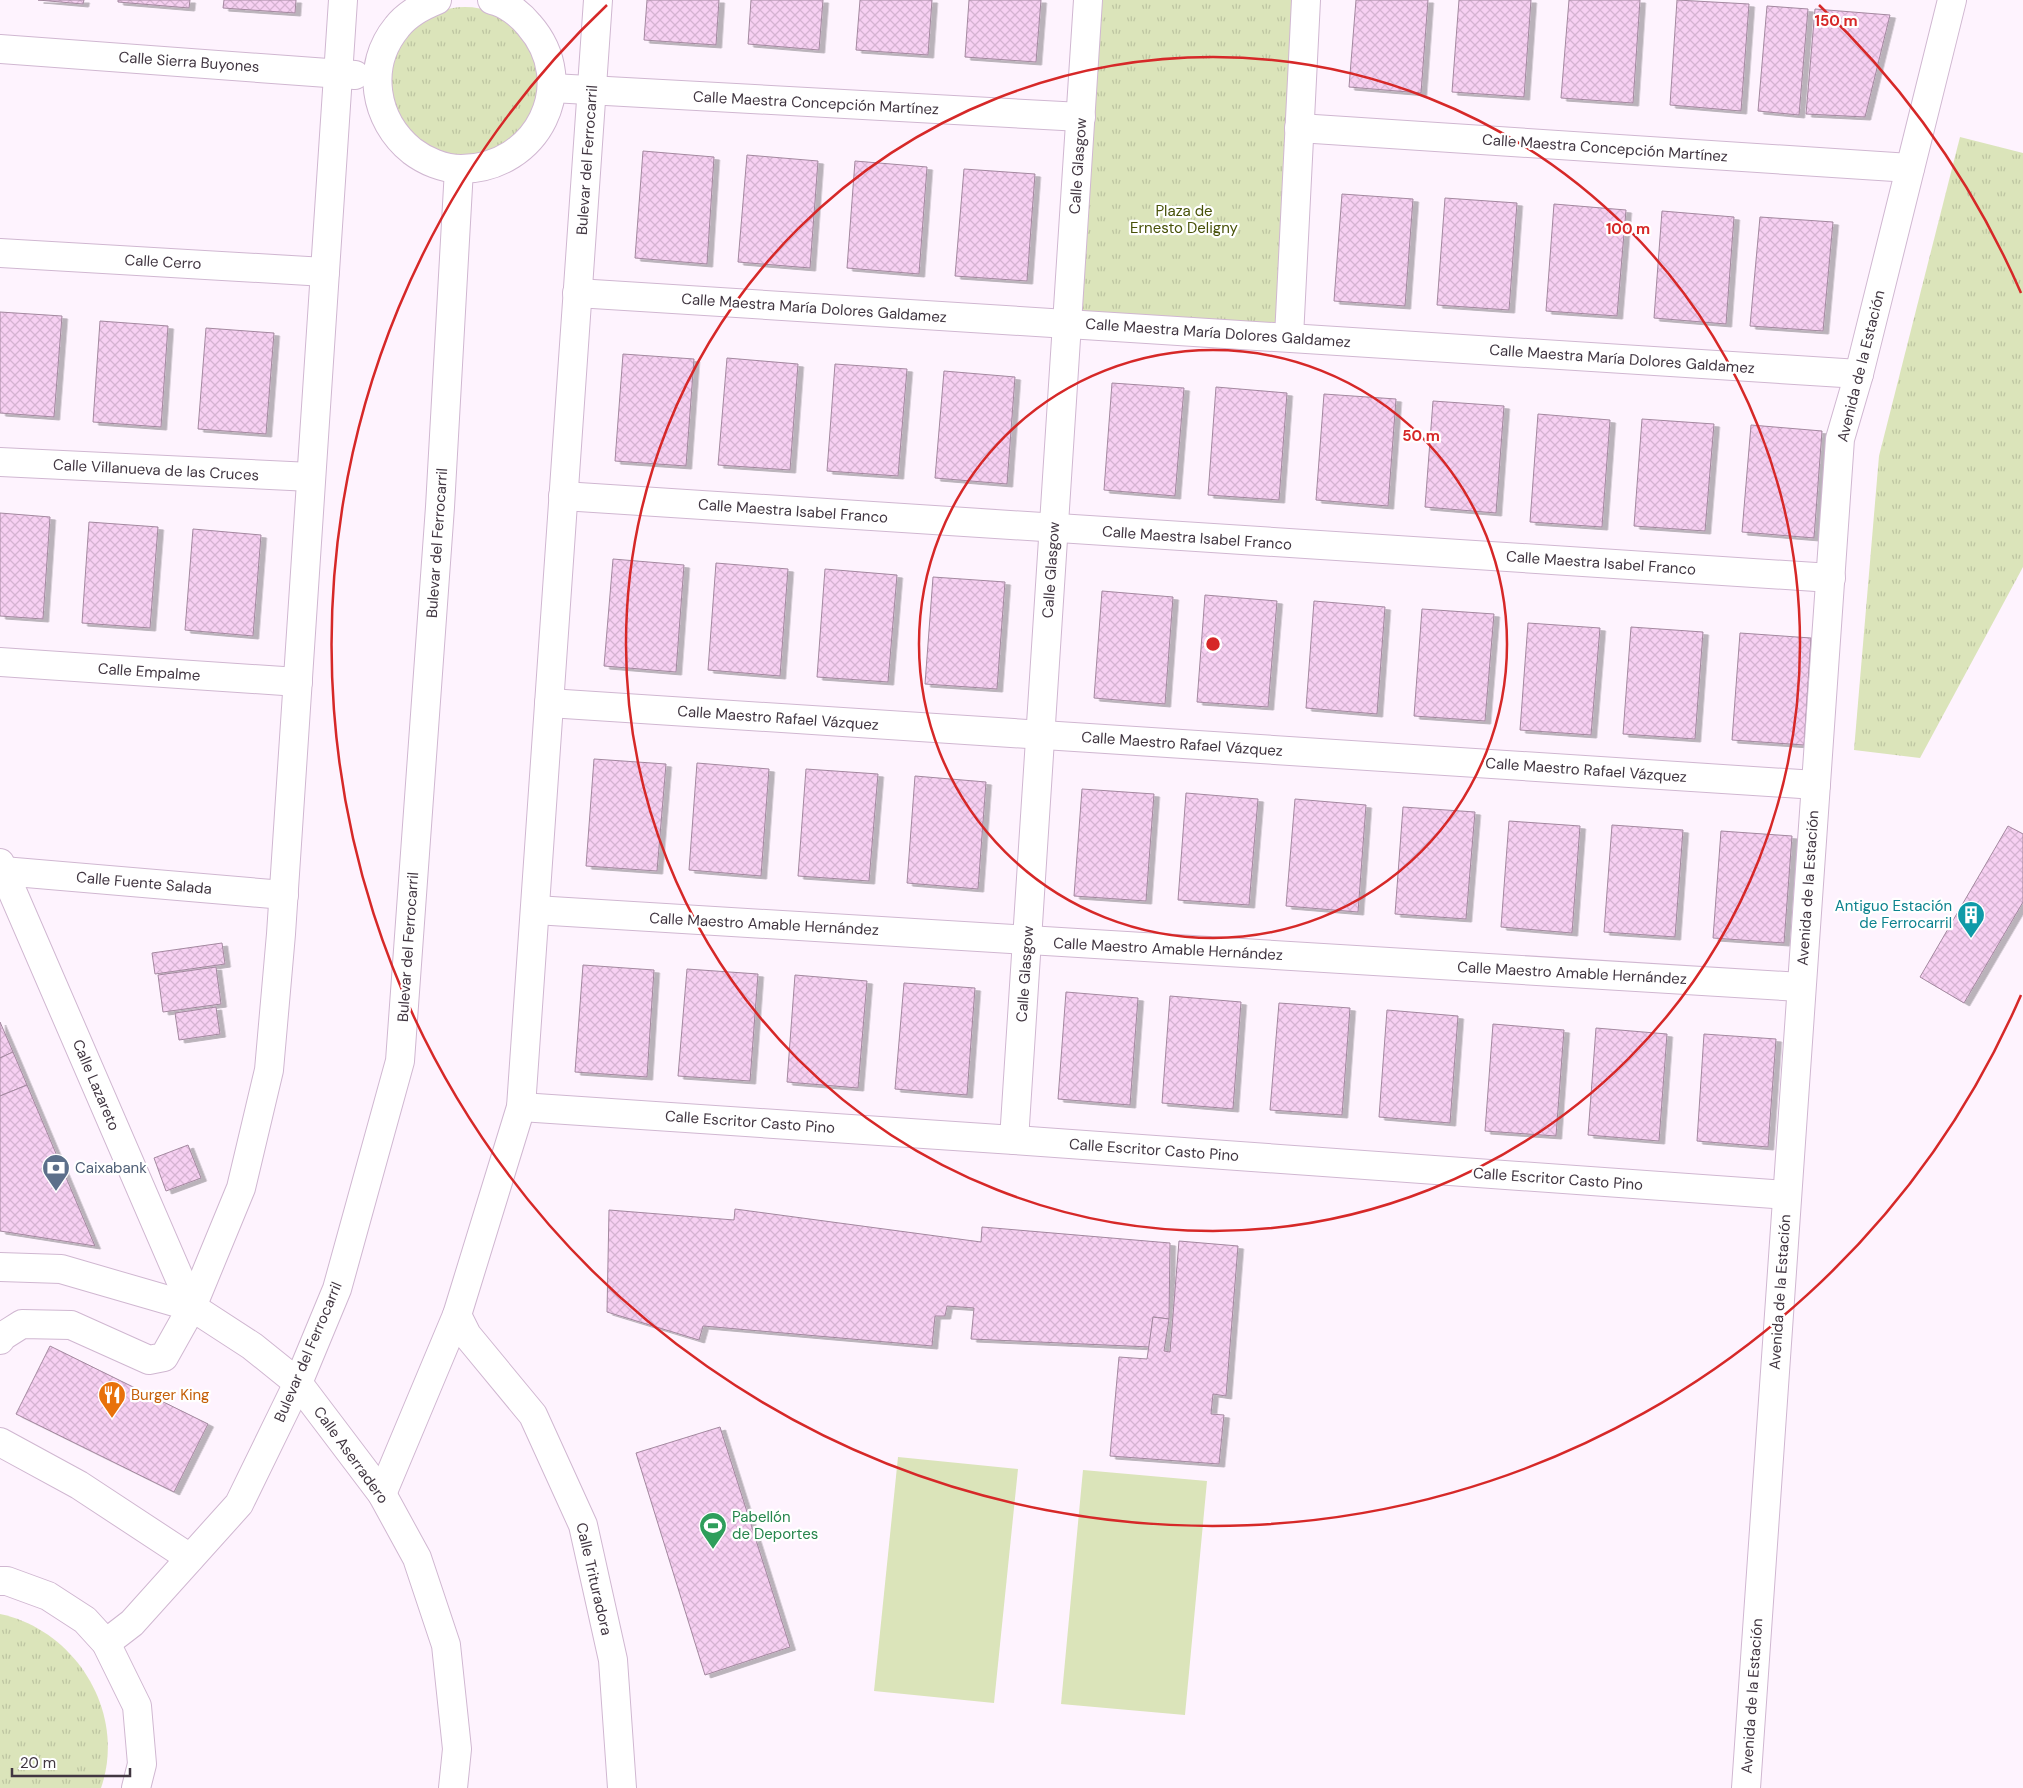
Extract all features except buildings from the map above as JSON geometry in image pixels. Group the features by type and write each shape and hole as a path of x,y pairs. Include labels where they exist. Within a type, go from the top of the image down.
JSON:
{"street":[{"path":"0,1340 22,1324 72,1325 149,1360 164,1357 192,1307 241,1188 269,1070 284,895 343,0"},
{"path":"437,0 418,8 397,26 383,50 377,76 379,100 387,123 401,142 420,157 439,165 459,170 489,165 503,160 522,148 537,131 548,110 552,88 550,61 539,36 521,15 492,0"},
{"name":"Bulevar del Ferrocarril","path":"382,1494 457,1315 521,1107 598,0"},
{"name":"Calle Glasgow","path":"1014,1140 1088,0"},
{"path":"1289,337 1306,0"},
{"name":"Avenida de la Estación","path":"1746,1788 1840,439 1859,374 1952,0"},
{"name":"Calle Sierra Buyones","path":"0,48 377,76"},
{"name":"Calle Maestra Concepción Martínez","path":"552,88 1081,117"},
{"name":"Calle Maestra Concepción Martínez","path":"1299,128 1910,168"},
{"name":"Bulevar del Ferrocarril","path":"106,1643 132,1623 238,1504 298,1383 338,1289 400,1062 440,517 459,170"},
{"name":"Calle Cerro","path":"0,252 325,272"},
{"name":"Calle Maestra María Dolores Galdamez","path":"577,293 1859,374"},
{"name":"Calle Villanueva de las Cruces","path":"0,462 311,477"},
{"name":"Calle Maestra Isabel Franco","path":"563,496 1831,578"},
{"name":"Calle Empalme","path":"0,662 298,682"},
{"name":"Calle Maestro Rafael Vázquez","path":"549,703 1816,785"},
{"name":"Calle Fuente Salada","path":"2,867 284,895"},
{"name":"Calle Lazareto","path":"2,867 192,1307"},
{"name":"Calle Maestro Amable Hernández","path":"535,910 1801,987"},
{"name":"Calle Escritor Casto Pino","path":"521,1107 1014,1140 1786,1196"},
{"name":"Calle Aserradero","path":"0,1267 61,1269 192,1307 252,1346 298,1383 382,1494 416,1558 446,1645 457,1749 453,1788"},
{"name":"Calle Trituradora","path":"457,1315 467,1335 533,1415 583,1525 613,1660 622,1788"},
{"path":"0,1442 79,1485 190,1558"},
{"path":"2,1578 48,1596 85,1620 106,1643 137,1706 142,1764 136,1788"}],"green space":[{"name":"Plaza de Ernesto Deligny","path":"1088,0 1306,0 1289,337 1067,323"},
{"path":"465,7 480,8 494,13 518,29 534,53 539,67 539,97 534,111 518,135 494,151 480,156 465,157 450,156 436,151 412,135 396,111 391,97 390,82 391,67 396,53 412,29 436,13 450,8"},
{"path":"1960,137 2023,153 2023,567 1920,758 1854,750 1879,456"},
{"path":"898,1457 1018,1469 994,1703 874,1691"},
{"path":"1083,1470 1207,1481 1185,1715 1061,1704"},
{"path":"0,1614 27,1623 52,1637 72,1656 89,1679 101,1704 107,1731 107,1760 101,1788 0,1788"}],"place":[{"name":"Antiguo Estación de Ferrocarril","path":"1971,939"},
{"name":"Caixabank","path":"56,1192"},
{"name":"Burger King","path":"112,1419"},
{"name":"Pabellón de Deportes","path":"713,1550"}]}
